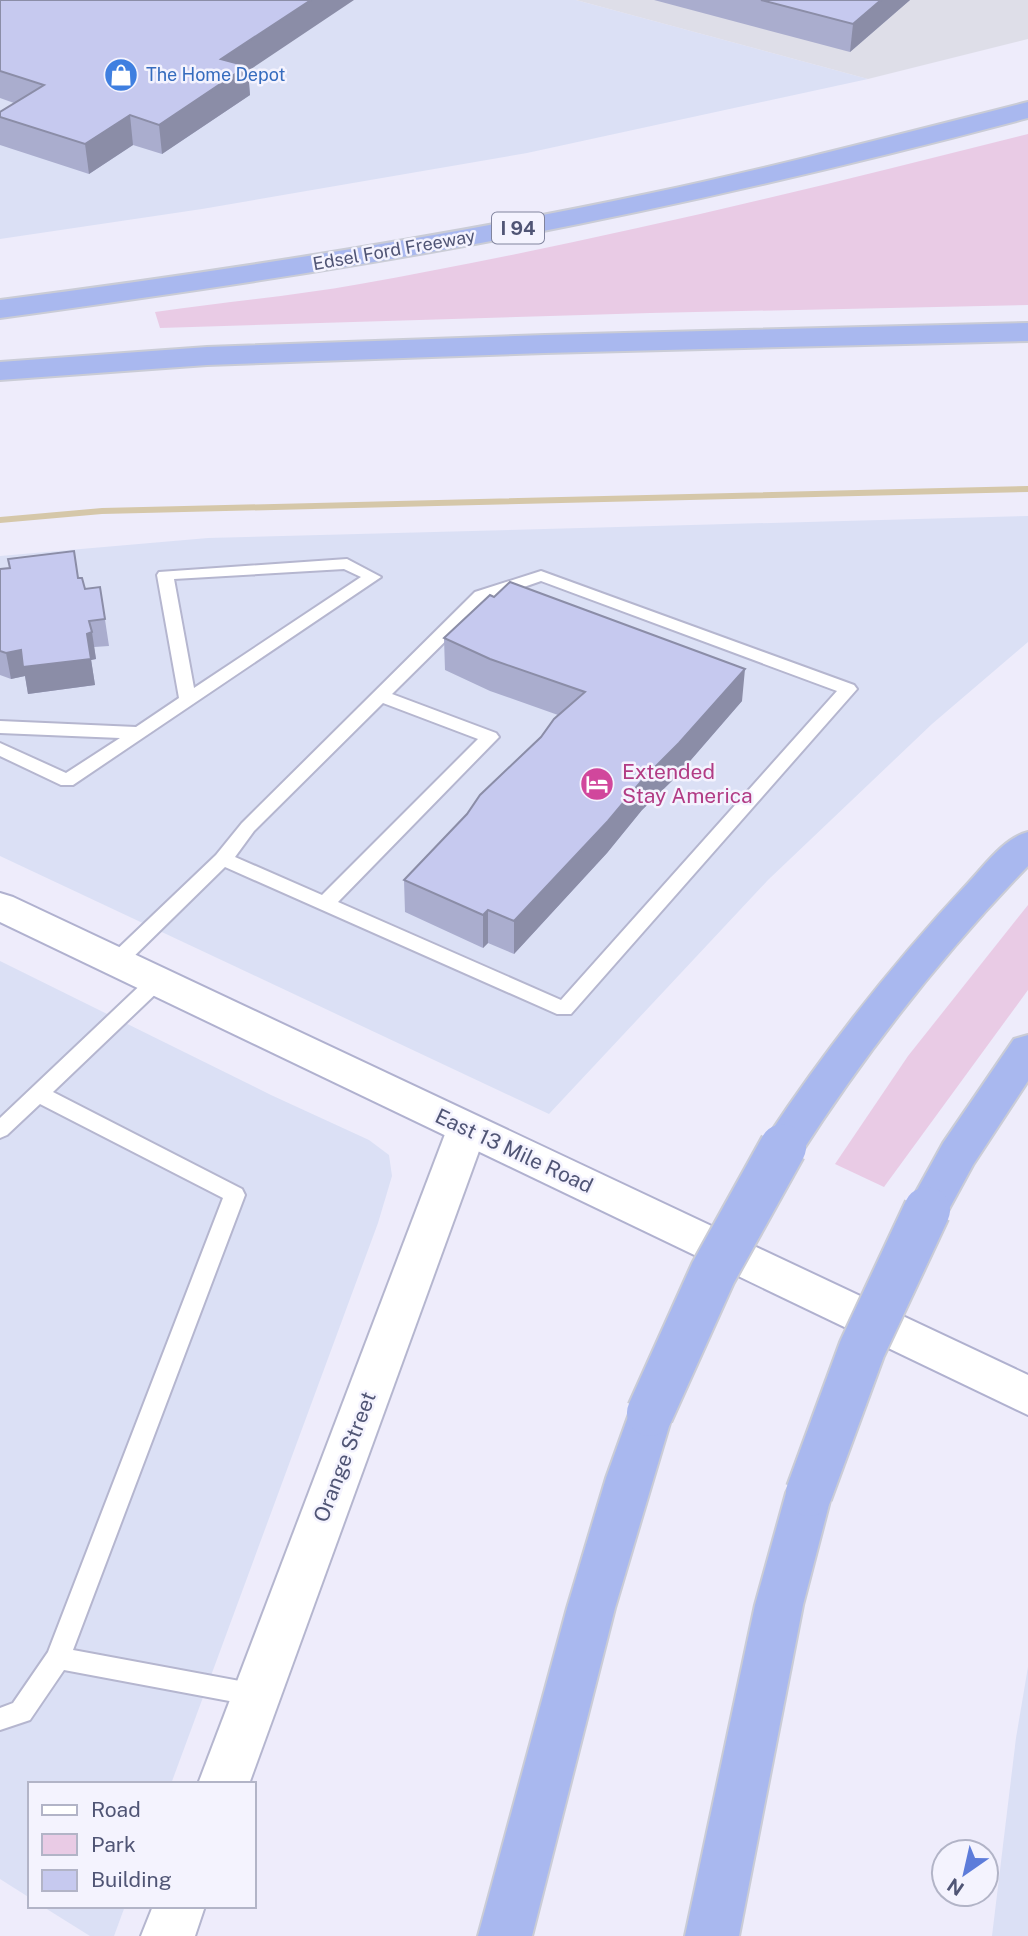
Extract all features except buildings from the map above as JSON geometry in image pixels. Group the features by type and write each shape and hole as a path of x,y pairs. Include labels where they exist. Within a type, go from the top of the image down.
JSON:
{"highway":[{"name":"Edsel Ford Freeway","path":"0,309 276,270 581,216 805,168 1028,110"},
{"path":"0,371 207,356 545,344 1028,332"},
{"path":"505,1936 584,1628 614,1523 650,1413 713,1273 783,1147 819,1090 897,986 961,912 1028,845"},
{"path":"712,1936 779,1605 831,1424 887,1285 926,1210 958,1154 1028,1049"}],"main road":[{"name":"East 13 Mile Road","path":"0,906 1028,1396"},
{"name":"Orange Street","path":"224,1782 467,1129"},
{"path":"168,1936 177,1908"}],"lane":[{"path":"0,749 67,781 373,578 347,564 165,575 188,700"},
{"path":"116,962 223,859 248,827 481,596 541,576 848,689 564,1009 223,859"},
{"path":"325,904 489,737 380,696"},
{"path":"0,727 139,733"},
{"path":"0,1130 157,981"},
{"path":"0,1719 21,1712 58,1658 235,1195 39,1094"},
{"path":"58,1658 256,1695"}],"shaded area":[{"path":"0,0 576,0 868,79 527,153 202,209 0,239"},
{"path":"576,0 1028,0 1028,39 868,79"},
{"path":"1028,516 1028,642 932,724 768,880 549,1114 0,856 0,556 208,538"},
{"path":"0,961 271,1095 369,1140 389,1155 392,1176 378,1223 172,1782 28,1782 28,1897 0,1879"},
{"path":"1028,1667 1028,1936 992,1936 995,1908 1000,1908 1000,1870 1016,1738"},
{"path":"45,1908 124,1908 114,1936 90,1936"}],"green space":[{"path":"1028,134 1028,305 160,328 155,312 335,288 528,252 779,196"},
{"path":"1028,905 1028,990 884,1187 835,1164 908,1056"}],"waterway":[{"path":"0,520 102,511 1028,489"}],"place":[{"name":"The Home Depot","path":"121,75"},
{"name":"Extended Stay America","path":"597,784"}]}
